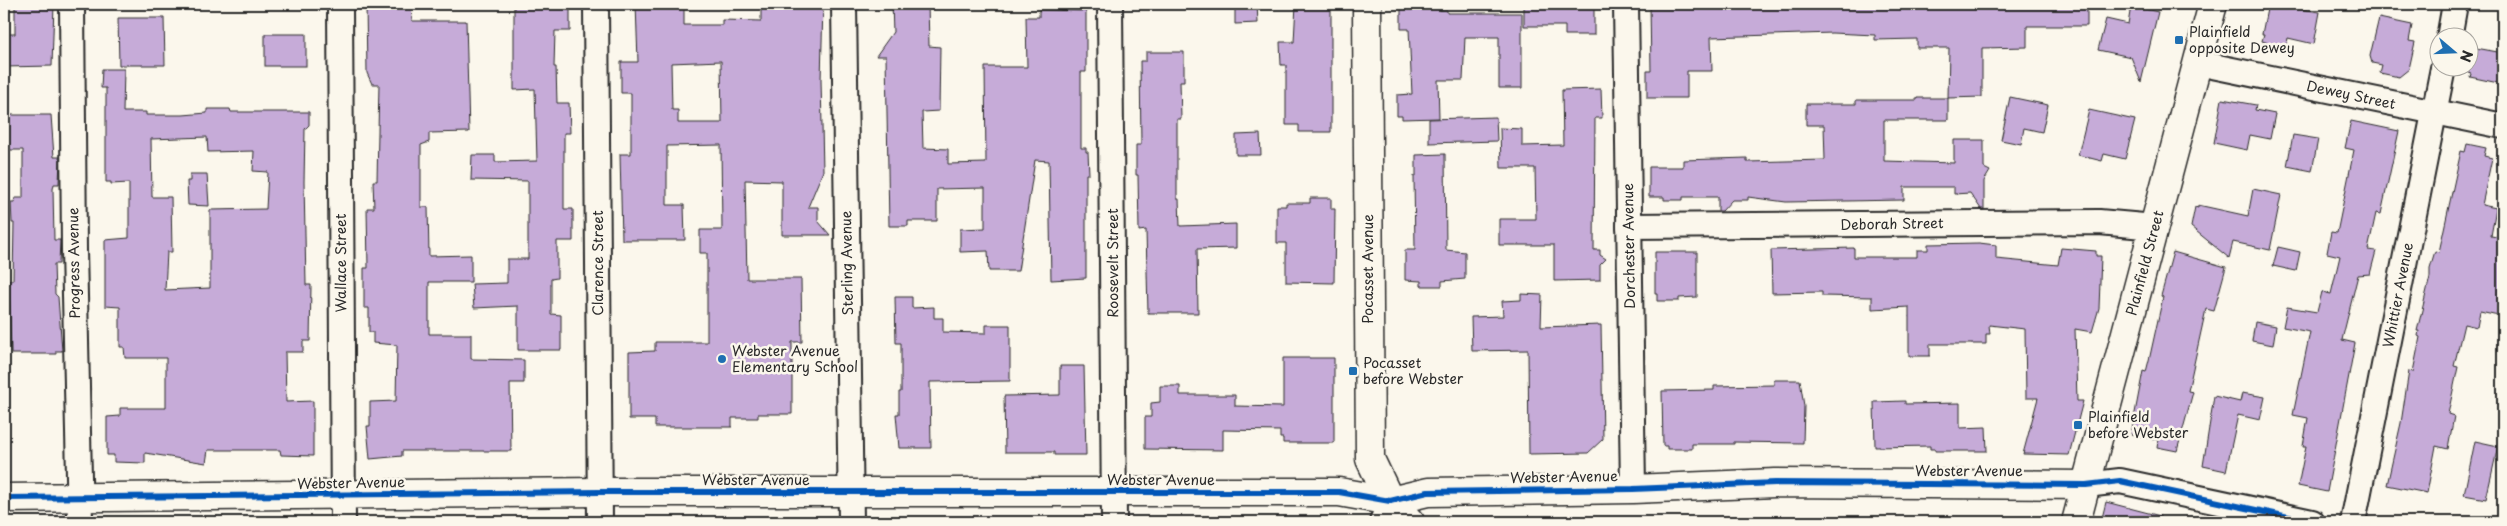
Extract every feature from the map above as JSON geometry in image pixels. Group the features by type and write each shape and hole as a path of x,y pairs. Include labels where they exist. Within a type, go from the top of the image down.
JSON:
{"street":[{"name":"Progress Avenue","path":"72,4 74,250 80,509"},
{"name":"Wallace Street","path":"340,4 343,509"},
{"name":"Clarence Street","path":"596,4 600,522"},
{"name":"Sterling Avenue","path":"844,4 851,522"},
{"name":"Roosevelt Street","path":"1110,4 1114,522"},
{"name":"Pocasset Avenue","path":"1367,4 1370,459 1386,511 1410,522"},
{"name":"Dorchester Avenue","path":"1626,4 1633,489"},
{"name":"Plainfield Street","path":"2076,522 2213,4"},
{"path":"2451,28 2455,4"},
{"name":"Dewey Street","path":"2198,63 2503,126"},
{"name":"Whittier Avenue","path":"2353,522 2441,78"},
{"name":"Deborah Street","path":"1629,226 2106,222 2154,227"},
{"name":"Webster Avenue","path":"4,498 80,509 343,509 599,492 1339,492 1386,511 1428,492 1633,489 1775,483 2086,485 2120,481 2312,522"}],"building":[{"path":"15,4 54,4 52,66 4,67 4,34 15,34"},
{"path":"366,4 411,4 412,21 466,21 469,132 429,133 429,142 421,145 421,207 428,207 429,256 471,255 471,282 429,282 429,334 471,334 471,359 524,360 524,383 510,383 511,451 402,451 402,456 370,459 367,426 370,426 370,402 396,401 397,345 373,343 373,332 369,332 369,308 364,308 364,268 368,268 367,208 374,208 373,181 377,181 379,84 372,84 367,73"},
{"path":"514,4 570,4 570,31 555,31 554,67 556,67 557,103 569,103 570,133 564,133 564,209 573,209 573,241 557,241 557,278 551,279 551,314 561,315 561,350 518,350 518,306 474,308 472,284 507,283 507,259 528,259 528,181 471,180 472,155 495,155 495,162 537,161 535,89 514,90"},
{"path":"636,4 684,4 684,25 722,25 722,20 761,21 761,4 823,4 821,80 823,171 808,207 818,207 818,221 830,235 782,235 782,181 745,180 747,279 801,279 802,342 792,342 792,414 758,414 758,418 732,418 732,427 655,427 655,419 629,419 629,352 655,351 655,342 707,342 707,253 700,253 700,230 722,230 721,145 667,146 667,205 684,205 685,240 622,240 620,154 631,154 631,93 621,93 621,62 638,62","holes":["721,61 722,123 678,123 678,110 672,110 671,63"]},
{"path":"892,4 928,4 929,46 940,47 939,111 922,112 923,148 948,149 948,164 986,163 985,67 1027,67 1026,17 1039,17 1039,10 1086,11 1086,72 1081,72 1081,148 1086,148 1086,152 1088,152 1089,174 1086,174 1086,278 1051,280 1049,161 1035,160 1018,271 989,271 988,251 960,252 960,229 985,228 985,188 937,189 937,221 908,221 908,226 889,226 886,56 876,56 893,32"},
{"path":"1235,4 1257,4 1258,23 1235,24"},
{"path":"1296,4 1329,4 1331,6 1331,132 1299,132 1299,125 1286,125 1286,65 1281,65 1280,42 1294,42"},
{"path":"1401,4 1440,4 1440,10 1447,10 1447,13 1522,13 1522,88 1499,88 1499,37 1465,37 1463,80 1438,80 1439,118 1402,119 1402,116 1397,116 1397,95 1412,94 1409,29 1401,29"},
{"path":"1524,4 1594,4 1594,35 1565,35 1565,26 1524,26"},
{"path":"1650,4 2087,4 2087,26 2027,26 2027,47 1982,48 1982,97 1948,98 1949,48 1917,48 1917,39 1875,40 1875,35 1832,33 1711,37 1712,71 1687,71 1687,98 1647,98 1647,71 1651,71"},
{"path":"2268,4 2320,12 2314,44 2288,38 2286,48 2262,41"},
{"path":"2131,6 2158,12 2141,82 2131,57 2098,50 2106,19 2128,24"},
{"path":"118,18 164,18 165,65 119,65"},
{"path":"2379,18 2412,25 2409,41 2415,42 2409,69 2399,77 2380,73 2382,65 2372,63 2370,56"},
{"path":"265,34 306,34 306,66 265,66"},
{"path":"2480,49 2503,53 2503,84 2475,78 2480,78"},
{"path":"1146,52 1184,52 1184,81 1180,81 1181,119 1177,119 1177,199 1179,199 1180,226 1236,224 1236,248 1197,249 1198,313 1148,313 1146,230 1139,231 1138,175 1136,175 1136,145 1141,145 1140,61 1146,61"},
{"path":"102,69 124,69 123,112 146,112 146,115 207,113 207,109 230,109 231,112 309,112 309,125 305,129 304,182 306,285 311,285 310,341 303,341 303,352 285,352 286,402 313,401 313,456 281,455 280,450 208,450 206,463 145,453 145,463 114,462 114,455 107,455 107,417 120,416 120,408 166,408 166,358 125,358 124,347 120,347 120,307 105,306 105,240 129,238 129,183 111,184 111,182 106,182 106,88 101,88","holes":["207,137 208,152 254,151 253,171 268,172 266,209 210,210 210,288 165,290 167,252 172,252 171,197 152,197 151,139"]},
{"path":"1601,89 1602,118 1595,118 1594,250 1600,250 1600,255 1606,259 1600,265 1600,280 1554,281 1554,245 1499,245 1499,219 1536,219 1535,168 1501,168 1500,128 1522,129 1522,146 1563,145 1562,90"},
{"path":"2010,97 2048,105 2042,132 2024,128 2021,144 2001,140"},
{"path":"1917,98 1948,98 1948,120 1884,120 1884,161 1954,163 1954,140 1984,140 1984,168 1990,171 1984,181 1984,209 1981,209 1970,193 1954,194 1954,187 1904,187 1904,200 1786,202 1748,197 1748,200 1732,200 1722,211 1718,211 1718,197 1683,197 1683,200 1664,200 1664,197 1649,197 1649,167 1683,167 1683,160 1747,158 1747,162 1825,160 1824,125 1806,125 1806,104 1856,104 1856,100 1917,100"},
{"path":"2222,99 2256,105 2255,110 2275,114 2270,139 2250,135 2247,150 2214,143"},
{"path":"2089,110 2135,120 2125,159 2104,154 2102,161 2078,155"},
{"path":"7,115 51,115 54,157 60,157 59,184 54,184 53,189 54,240 60,240 59,264 54,264 55,294 58,297 62,351 56,351 56,354 11,354 9,280 13,280 14,223 12,223 11,202 14,202 15,198 23,198 23,150 7,150"},
{"path":"1496,117 1497,141 1429,143 1429,119"},
{"path":"2351,121 2399,131 2381,214 2376,213 2368,250 2376,251 2370,274 2358,275 2342,340 2355,343 2327,492 2298,486 2306,446 2303,446 2308,418 2293,415 2310,332 2283,327 2287,307 2317,312 2322,292 2331,294 2340,256 2327,253 2331,232 2337,233 2354,150 2345,148"},
{"path":"1260,134 1261,155 1236,155 1236,135"},
{"path":"2293,135 2318,139 2312,171 2287,166"},
{"path":"2467,144 2486,148 2484,156 2492,158 2482,205 2496,208 2491,236 2503,238 2503,316 2480,311 2477,327 2464,324 2454,366 2458,367 2448,414 2454,416 2448,449 2436,446 2427,493 2387,485 2401,423 2409,371 2413,372 2420,337 2418,336 2419,331 2417,331 2430,277 2430,268 2435,251 2439,252 2461,151 2465,152"},
{"path":"1445,154 1446,250 1465,252 1465,279 1442,281 1442,286 1421,286 1421,281 1405,280 1405,250 1415,250 1414,176 1416,176 1416,155"},
{"path":"190,174 207,174 209,206 188,205 187,181 190,181"},
{"path":"2253,189 2281,195 2270,250 2233,242 2229,258 2191,227 2195,207 2198,208 2198,205 2248,216"},
{"path":"1310,198 1331,198 1331,209 1335,209 1334,283 1286,282 1286,243 1277,243 1277,206 1286,206 1286,203 1310,203"},
{"path":"1979,243 1996,245 1996,259 2058,265 2061,248 2096,251 2096,256 2101,256 2099,308 2092,332 2075,329 2077,401 2083,401 2069,455 2023,454 2038,398 2026,398 2025,329 1989,325 1990,334 1986,334 1986,344 1930,344 1930,356 1909,356 1909,307 1872,309 1872,297 1822,296 1822,292 1772,293 1771,250 1854,248 1854,257 1917,257 1917,250 1928,250 1928,244"},
{"path":"2278,247 2300,252 2296,271 2273,266"},
{"path":"1655,252 1697,252 1697,297 1679,298 1679,301 1657,301 1657,293 1655,293"},
{"path":"2173,252 2226,267 2214,311 2206,309 2188,391 2193,392 2177,451 2157,447 2158,440 2131,434 2143,371 2146,372 2163,297 2161,296"},
{"path":"1521,294 1542,295 1541,327 1601,325 1603,439 1588,453 1529,454 1528,350 1472,351 1471,317 1503,316 1502,301 1521,300"},
{"path":"895,297 912,297 912,308 934,307 934,318 943,318 943,332 986,333 986,325 1010,325 1010,381 930,382 931,448 899,448 896,414 899,414 899,392 901,392 901,343 896,343"},
{"path":"2255,322 2276,326 2273,345 2252,341"},
{"path":"1283,358 1334,358 1334,443 1283,443 1283,438 1280,438 1280,431 1223,430 1223,450 1145,449 1145,417 1151,417 1151,403 1160,402 1160,386 1180,386 1180,395 1235,395 1235,406 1283,407"},
{"path":"1060,366 1084,366 1086,455 1054,455 1054,452 1005,452 1004,396 1060,395"},
{"path":"1774,380 1800,380 1804,406 1803,443 1734,442 1734,444 1692,444 1692,449 1667,449 1667,446 1663,446 1662,391 1714,390 1714,386 1774,385"},
{"path":"2242,393 2265,397 2260,420 2238,415 2226,471 2203,466 2214,396 2240,402"},
{"path":"1905,401 1905,404 1960,403 1960,428 1986,427 1987,451 1935,451 1935,449 1930,449 1930,446 1875,447 1874,402"},
{"path":"2475,441 2498,446 2486,499 2464,495"},
{"path":"2106,502 2160,516 2159,522 2101,522"}],"cycle path":[{"path":"4,498 599,492 1339,492 1390,501 1428,492 1633,489 1775,483 2086,485 2120,481 2312,522"}],"place":[{"name":"Plainfield opposite Dewey","path":"2179,40"},
{"name":"Webster Avenue Elementary School","path":"722,359"},
{"name":"Pocasset before Webster","path":"1353,371"},
{"name":"Plainfield before Webster","path":"2078,425"}]}
